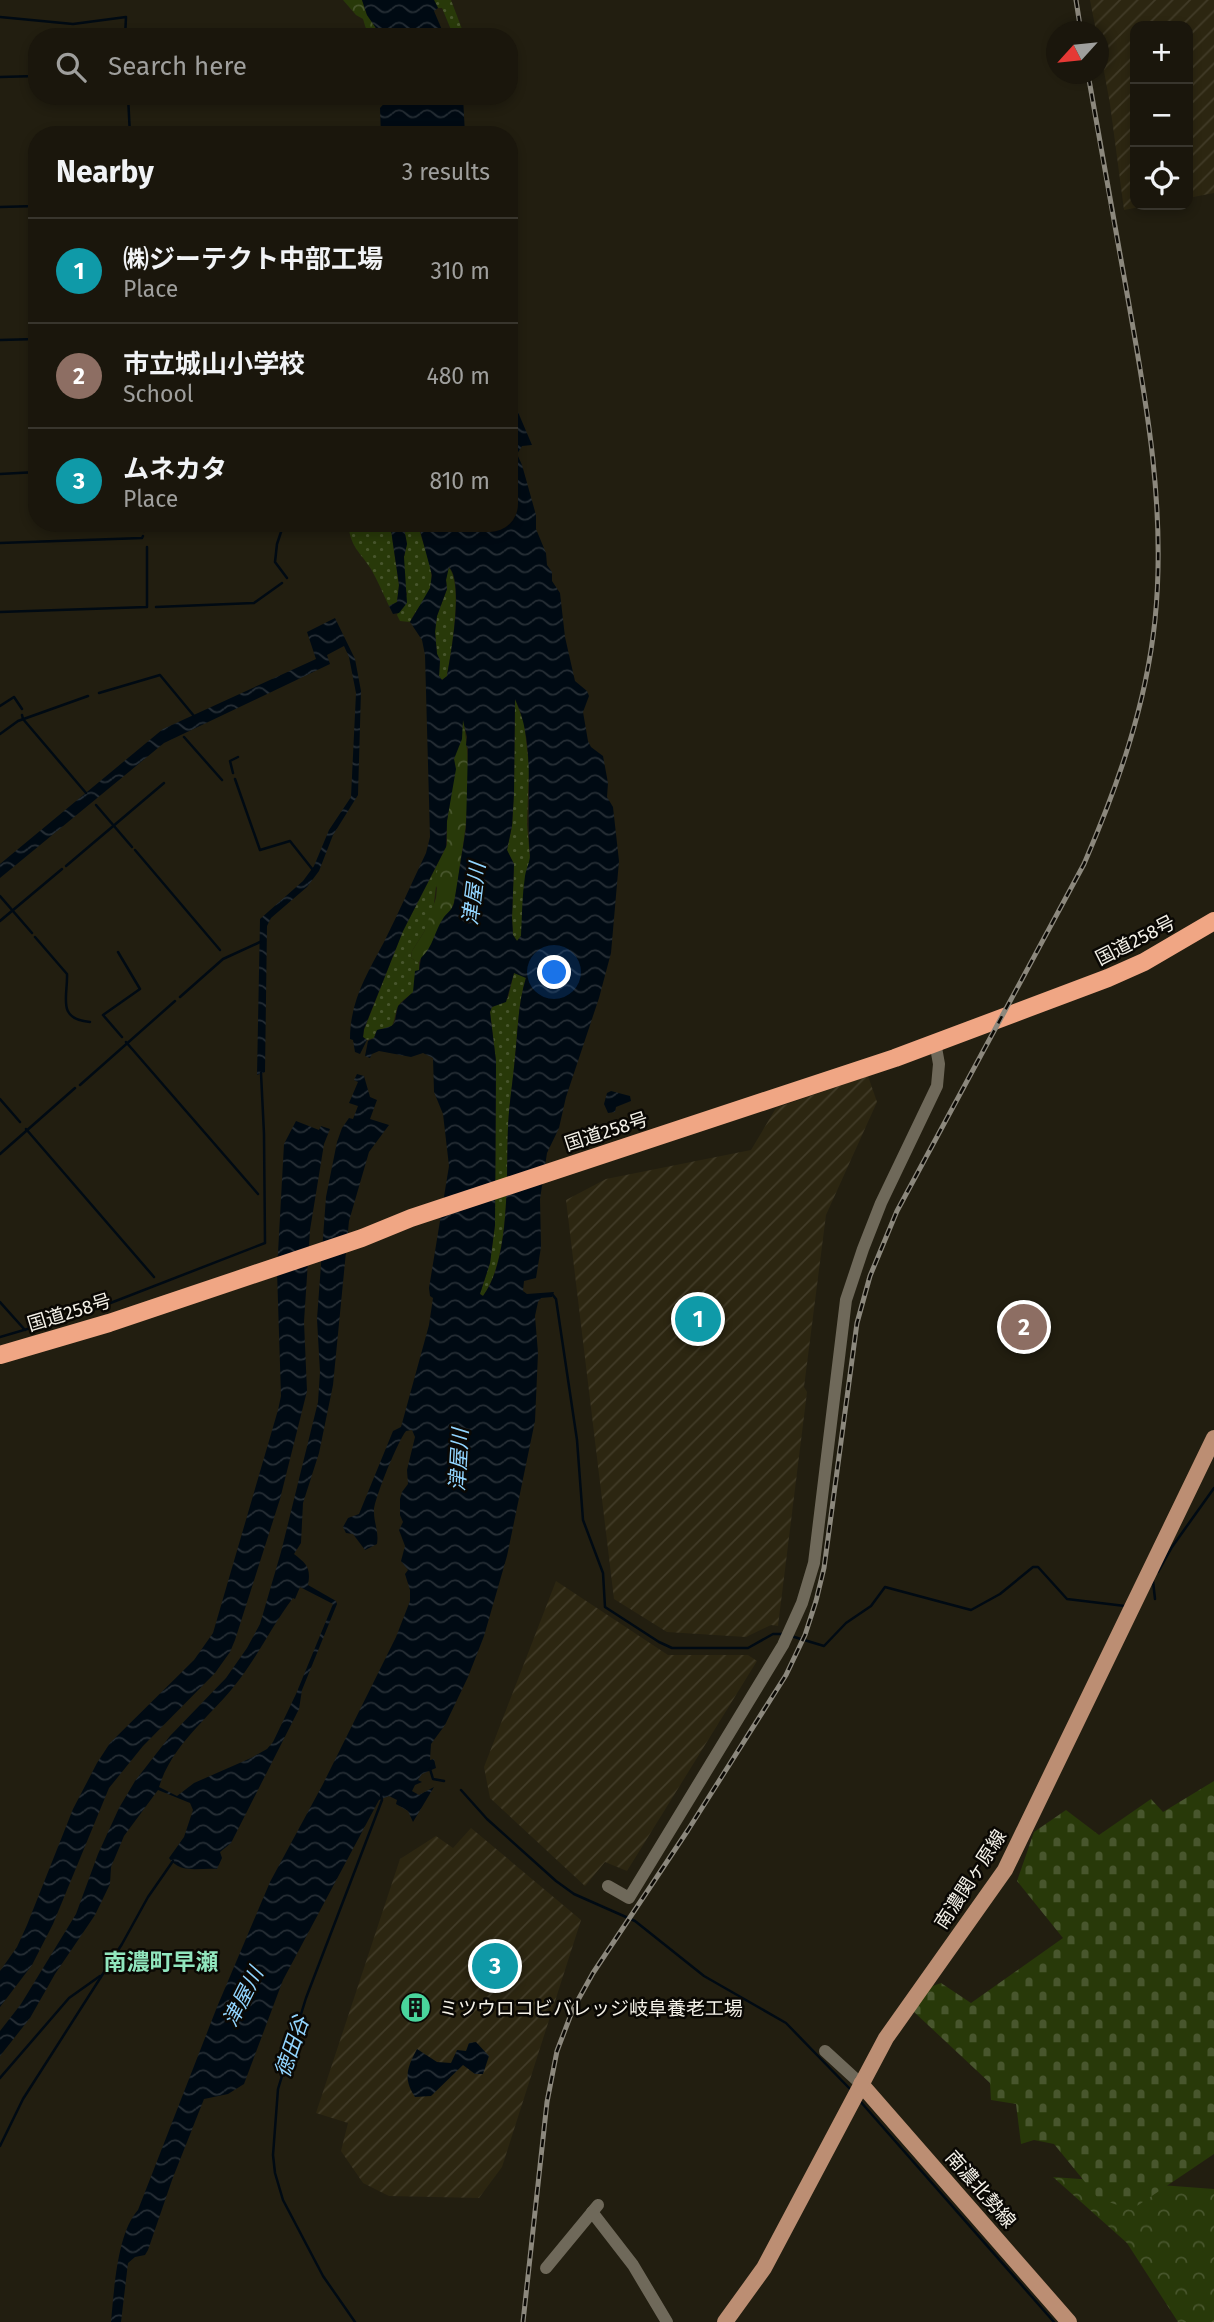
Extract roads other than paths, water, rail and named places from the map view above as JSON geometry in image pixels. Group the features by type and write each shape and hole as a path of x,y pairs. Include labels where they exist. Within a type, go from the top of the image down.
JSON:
{"highway":[{"name":"国道258号","path":"0,1355 109,1323 895,1058 1075,991 1144,962 1214,921"}],"main road":[{"name":"南濃関ヶ原線","path":"725,2322 764,2268 887,2038 990,1893 1020,1842 1214,1438"},
{"name":"南濃北勢線","path":"861,2084 1069,2322"}],"street":[{"path":"608,1886 629,1898 788,1635 808,1585 815,1553 846,1300 881,1203 937,1086 939,1064 935,1042"},
{"path":"825,2051 861,2084"},
{"path":"546,2268 595,2209 667,2322"}],"water":[{"path":"362,0 434,0 438,8 434,11 441,28 376,28 367,15"},
{"path":"383,105 463,105 465,126 381,126 380,108"},
{"path":"518,412 532,445 522,446 518,452"},
{"name":"津屋川","path":"518,456 536,515 536,529 546,553 547,565 552,572 552,581 560,593 565,637 575,681 589,696 583,712 588,741 591,747 603,756 608,783 607,797 613,807 619,861 611,953 566,1097 559,1128 547,1153 540,1199 541,1247 536,1278 524,1281 523,1291 527,1294 554,1292 552,1297 541,1298 535,1316 538,1353 535,1421 507,1556 484,1636 445,1725 431,1744 430,1760 434,1759 436,1768 422,1774 418,1780 422,1782 415,1785 412,1791 419,1795 434,1787 413,1822 408,1811 396,1804 397,1800 389,1796 379,1800 283,1980 244,2084 228,2094 204,2099 148,2250 145,2255 135,2257 128,2263 121,2322 111,2322 118,2263 125,2233 138,2210 217,2007 270,1882 323,1784 396,1637 410,1601 405,1574 408,1570 401,1561 405,1546 399,1530 403,1522 400,1499 408,1484 407,1470 415,1437 412,1430 406,1431 403,1436 378,1496 374,1512 377,1544 365,1550 353,1534 346,1533 343,1527 348,1518 359,1514 393,1431 401,1427 429,1325 433,1298 429,1288 449,1166 443,1114 434,1092 433,1058 423,1053 411,1057 379,1051 370,1058 365,1056 368,1041 374,1038 377,1030 394,1024 398,1006 413,992 415,971 419,970 421,958 454,903 466,828 468,748 463,720 462,739 454,759 456,769 447,821 446,847 403,931 364,1029 363,1037 367,1040 360,1054 355,1052 353,1040 350,1039 356,1000 426,853 430,837 425,655 422,640 410,622 430,588 432,575 420,532 518,532","holes":["449,567 456,587 455,619 447,676 442,680 439,676 440,660 435,632 437,616 447,589","515,699 522,717 528,755 530,855 524,884 521,936 517,941 513,935 512,918 514,864 507,850 514,793","514,973 526,978 520,1007 509,1110 503,1239 492,1280 483,1296 480,1294 490,1263 495,1225 496,1061 490,1012 492,1007 506,1002"]},
{"path":"391,532 405,532 407,544 404,557 407,603 399,613 393,614 389,606 397,602 399,585"},
{"path":"335,618 355,659 361,691 358,795 333,835 319,871 307,887 271,918 267,926 265,1072 257,1075 260,919 303,881 314,866 329,830 351,797 356,693 349,657 344,646 327,655 330,664 164,743 0,878 0,864 163,729 316,659 307,632"},
{"path":"357,1074 364,1076 370,1097 377,1100 370,1119 389,1125 369,1152 349,1221 333,1385 319,1453 303,1503 301,1543 294,1554 307,1567 308,1585 337,1604 302,1690 299,1709 231,1843 220,1852 222,1858 217,1869 179,1867 169,1858 184,1837 193,1810 190,1803 158,1790 124,1836 111,1867 110,1884 95,1915 55,1974 30,2018 0,2056 0,2031 21,2004 76,1914 98,1854 135,1781 170,1736 226,1678 260,1624 281,1552 318,1402 320,1372 317,1319 326,1197 337,1142 342,1128 349,1118 353,1119 358,1106 349,1103 358,1082 354,1080","holes":["300,1587 333,1604 296,1694 267,1749 194,1783 177,1796 159,1787 165,1771 183,1743 239,1680 286,1608 293,1598 295,1599"]},
{"path":"611,1091 630,1096 631,1101 616,1107 615,1112 608,1113 604,1104 607,1093"},
{"path":"296,1121 319,1130 321,1126 330,1129 324,1144 310,1230 304,1322 307,1391 280,1499 235,1640 215,1673 143,1746 109,1788 53,1924 32,1965 0,2007 0,1971 17,1947 73,1809 97,1763 110,1743 194,1660 213,1633 281,1396 277,1271 284,1144"},
{"path":"476,2042 489,2056 483,2074 475,2074 463,2065 431,2096 415,2097 409,2084 408,2073 417,2049 437,2062 451,2063 457,2050 466,2051 469,2043"}],"waterway":[{"path":"0,17 73,24 126,17 125,28"},
{"path":"0,77 28,76"},
{"path":"128,105 130,126"},
{"path":"0,207 28,206"},
{"path":"0,340 28,339"},
{"path":"0,474 28,472"},
{"path":"281,532 275,562 287,578"},
{"path":"0,543 143,536"},
{"path":"0,612 147,607 147,547"},
{"path":"156,607 254,603 282,583"},
{"path":"99,693 160,675 194,716"},
{"path":"0,734 18,721 88,696"},
{"path":"0,706 14,697 22,709"},
{"path":"22,715 86,793"},
{"path":"184,737 222,780"},
{"path":"233,773 230,761 238,757"},
{"path":"235,779 260,850 290,841 313,870"},
{"path":"66,866 164,783"},
{"path":"96,805 132,847"},
{"path":"135,850 220,950"},
{"path":"0,921 62,869"},
{"path":"0,896 32,933"},
{"path":"35,937 67,974 68,1012 79,1020 90,1022"},
{"path":"180,997 223,959 260,942"},
{"path":"118,952 140,989 103,1015 122,1037"},
{"path":"80,1085 175,1001"},
{"path":"126,1042 258,1194"},
{"path":"0,1337 95,1309 265,1243 261,1073"},
{"path":"0,1154 75,1088"},
{"path":"0,1099 20,1122"},
{"path":"26,1129 154,1277"},
{"path":"552,1294 556,1299 577,1440 583,1520 603,1573 605,1607 672,1648 748,1648 773,1634 784,1634"},
{"path":"0,1302 25,1330"},
{"path":"1158,1572 1172,1547 1214,1488"},
{"path":"791,1636 824,1646 846,1623 871,1606 885,1587 971,1610 1000,1594 1033,1567 1038,1567 1067,1599 1125,1606"},
{"path":"1153,1581 1155,1599"},
{"path":"430,1769 433,1779 444,1781"},
{"path":"461,1790 487,1819 556,1881 574,1894 635,1921 704,1976 786,2023 851,2090"},
{"name":"徳田谷","path":"355,2322 323,2276 283,2200 273,2155 278,2089 306,1998 382,1800 381,1795"},
{"path":"0,2146 23,2099 173,1861"},
{"path":"0,2078 69,1998 100,1976"},
{"path":"860,2101 1054,2322"}],"railway":[{"path":"1076,0 1079,21"},
{"path":"523,2322 547,2102 557,2051 573,2009 593,1973 786,1675 805,1635 824,1568 857,1323 870,1276 897,1211 1084,864 1119,775 1138,714 1151,652 1158,579 1153,458 1142,379 1090,84"}],"place":[{"name":"㈱ジーテクト中部工場","path":"698,1319"},
{"name":"市立城山小学校","path":"1024,1327"},
{"name":"ムネカタ","path":"495,1966"},
{"name":"ミツウロコビバレッジ岐阜養老工場","path":"416,2008"}],"district":[{"name":"南濃町早瀬","path":"161,1962"}]}
